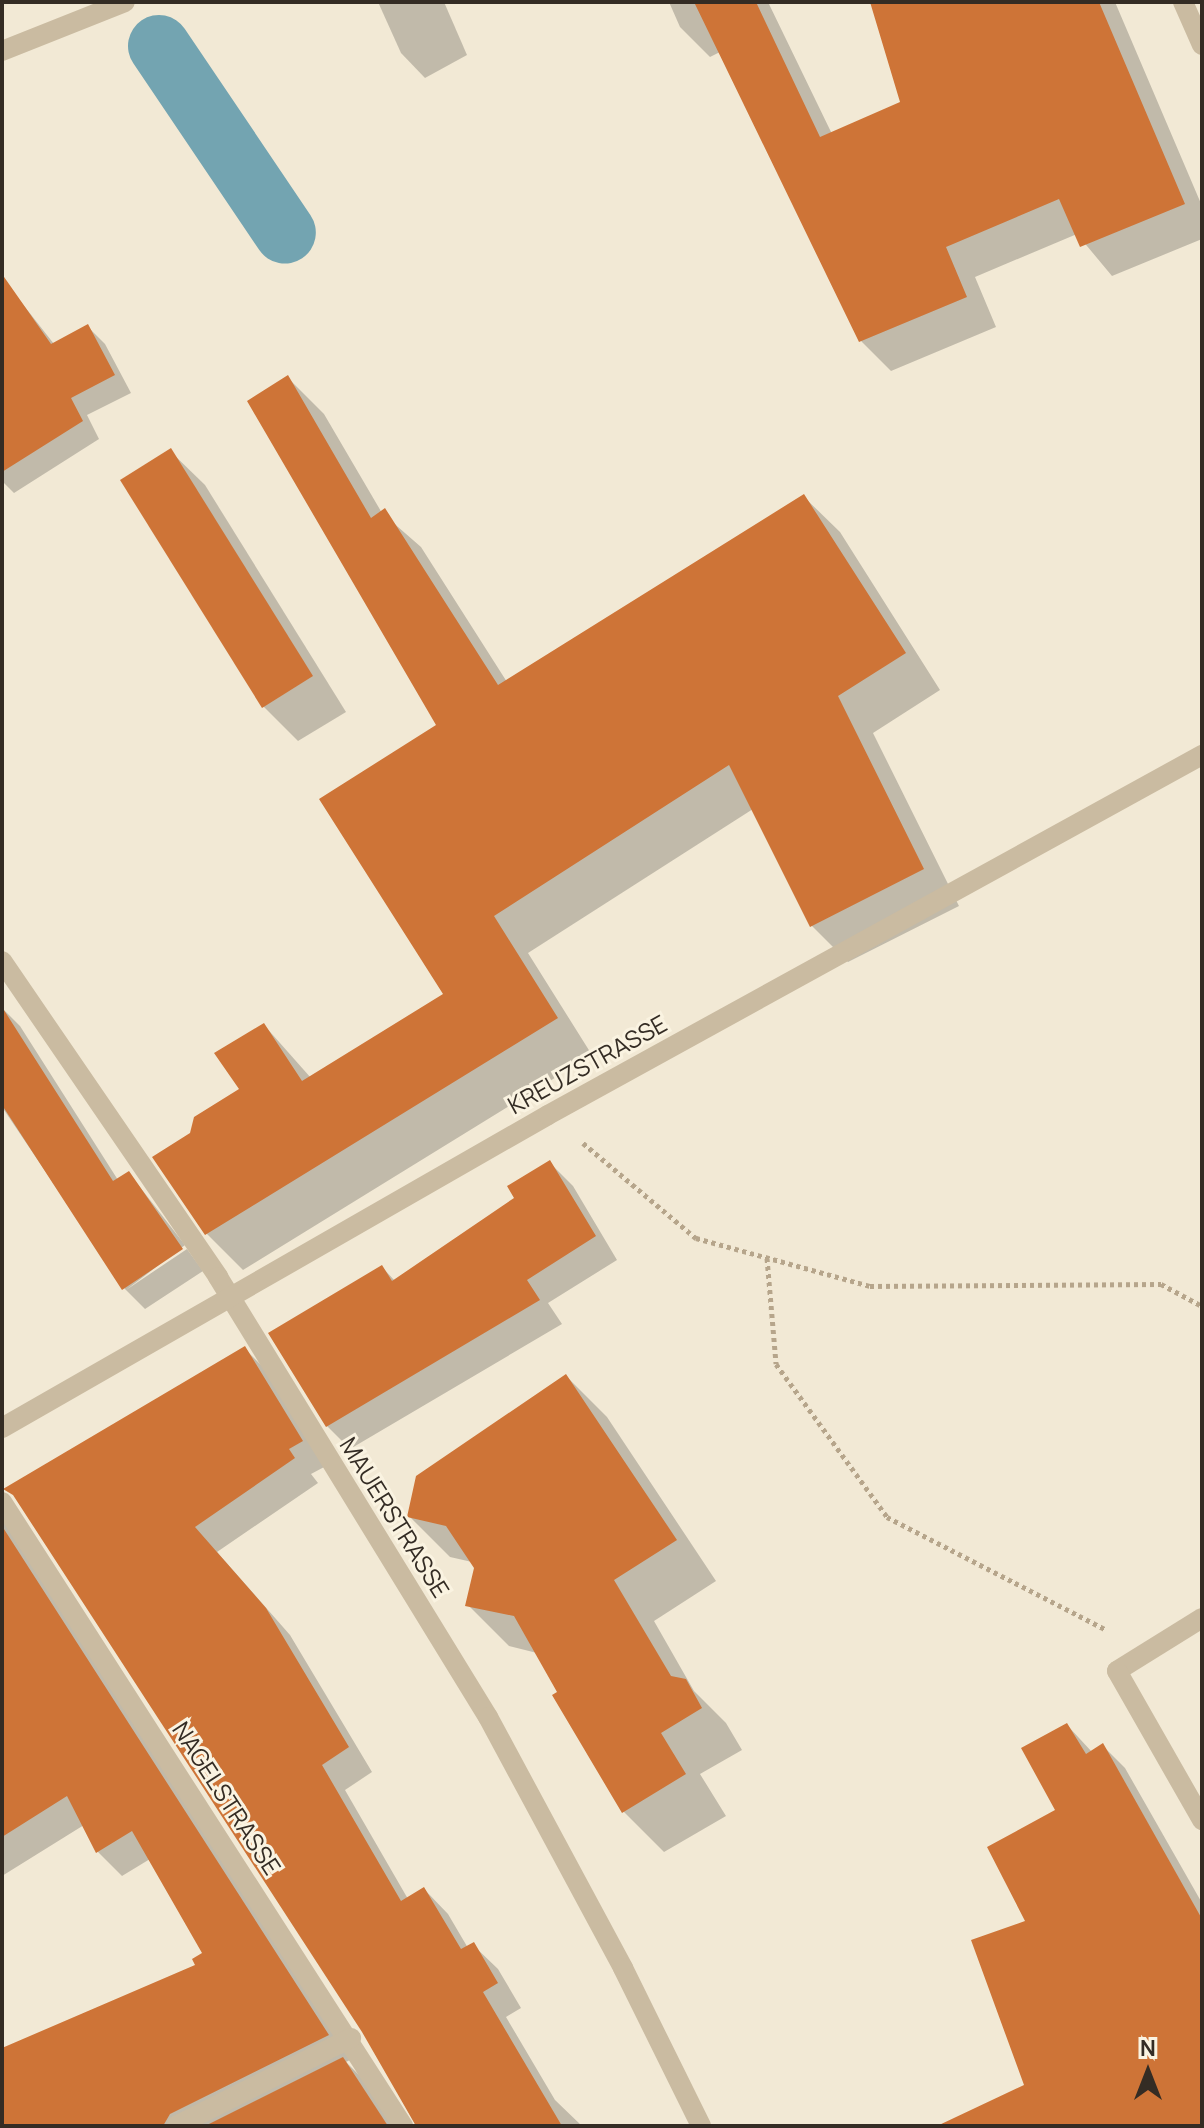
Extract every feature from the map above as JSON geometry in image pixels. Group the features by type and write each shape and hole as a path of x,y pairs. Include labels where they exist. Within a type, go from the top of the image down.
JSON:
{"street":[{"path":"2,51 125,2"},
{"path":"1183,2 1202,45"},
{"name":"KREUZSTRASSE","path":"2,1428 548,1115 1202,755"},
{"name":"MAUERSTRASSE","path":"2,961 231,1297 488,1717 623,1968 701,2126"},
{"name":"NAGELSTRASSE","path":"2,1502 351,2038 403,2126"},
{"path":"1202,1618 1146,1650 1117,1671 1202,1820"},
{"path":"176,2126 351,2038"}],"path":[{"path":"548,1115 696,1238 870,1286 1161,1284 1202,1306"},
{"path":"767,1258 776,1364 887,1517 1146,1650"}],"building":[{"path":"694,2 756,2 820,137 900,102 870,2 1099,2 1185,204 1080,247 1059,199 946,247 967,297 859,342"},
{"path":"2,274 51,344 88,324 115,375 71,398 83,421 2,472"},
{"path":"288,375 371,518 385,508 498,685 804,494 906,653 838,696 924,869 810,927 729,765 494,916 558,1018 205,1235 152,1157 190,1133 194,1117 239,1089 214,1053 264,1023 302,1081 443,994 319,799 436,725 247,401"},
{"path":"171,448 313,676 262,708 120,480"},
{"path":"2,1007 113,1181 129,1171 183,1249 122,1290 2,1105"},
{"path":"550,1160 596,1236 527,1280 540,1300 326,1427 268,1333 382,1265 392,1281 514,1198 507,1186"},
{"path":"245,1346 303,1441 289,1449 295,1458 195,1527 266,1608 349,1747 322,1765 401,1901 424,1887 461,1949 474,1942 498,1983 483,1992 562,2126 416,2126 362,2032 13,1495 3,1489"},
{"path":"566,1374 677,1540 614,1580 671,1676 686,1679 702,1708 661,1733 686,1774 622,1813 552,1695 557,1692 514,1616 465,1606 474,1568 446,1526 407,1517 416,1476"},
{"path":"2,1526 329,2035 170,2114 163,2126 2,2126 2,2048 195,1965 192,1959 202,1953 132,1831 96,1853 67,1796 2,1837"},
{"path":"1067,1723 1086,1754 1103,1743 1202,1919 1202,2126 937,2126 1024,2085 971,1940 1025,1921 987,1847 1055,1810 1021,1748"},
{"path":"343,2057 388,2126 205,2126"}],"waterway":[{"path":"159,46 285,233"}]}
